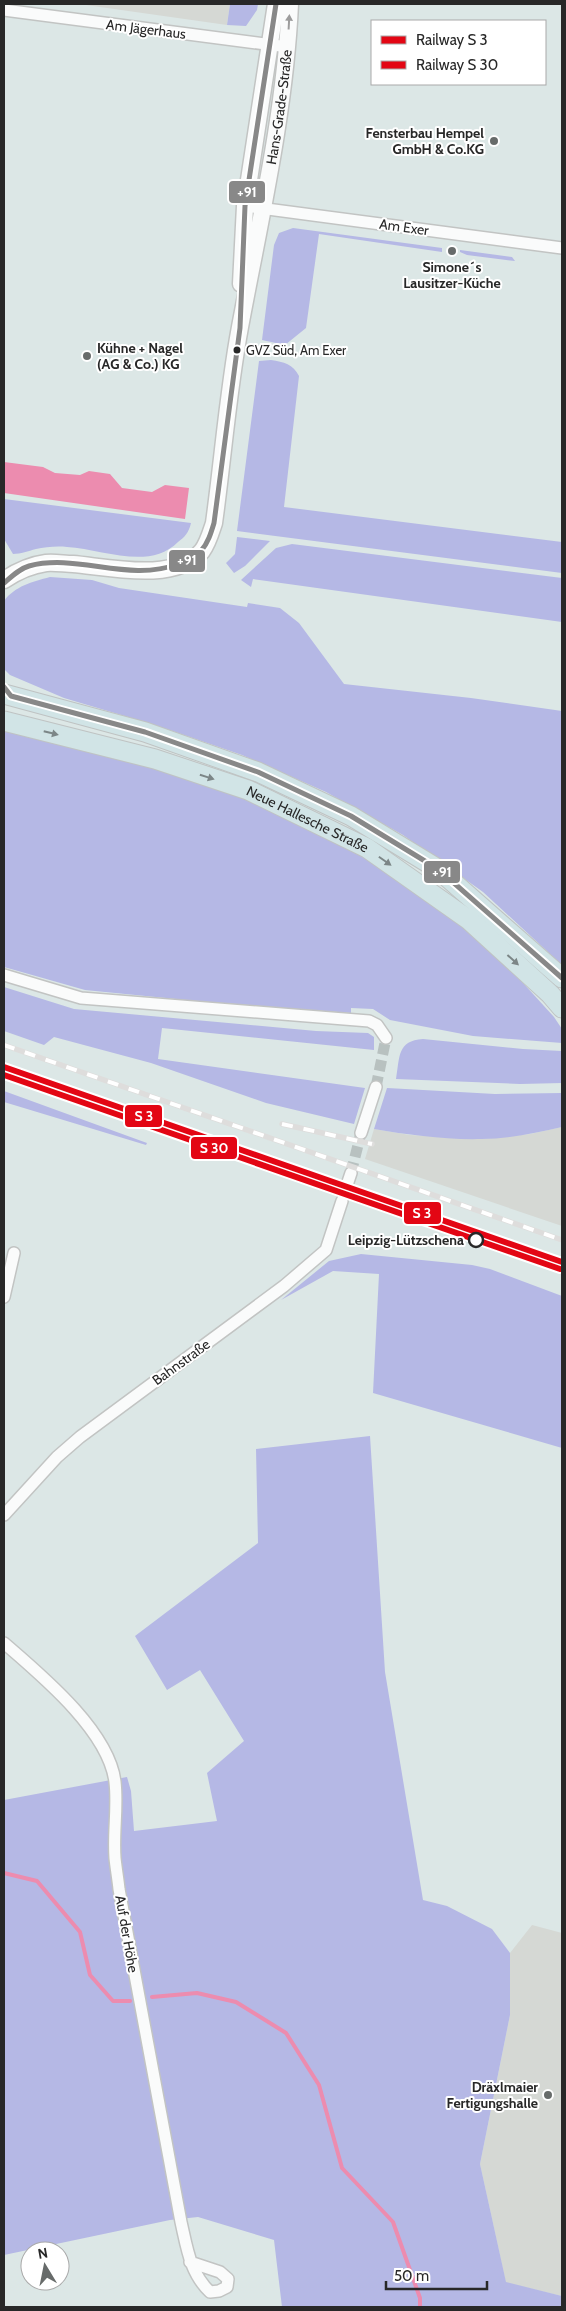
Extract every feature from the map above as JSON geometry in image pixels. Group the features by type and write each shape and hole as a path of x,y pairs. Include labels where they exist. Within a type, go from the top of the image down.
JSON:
{"main road":[{"name":"Neue Hallesche Straße","path":"6,692 154,735 258,772 351,816 438,869 562,978"},
{"name":"Neue Hallesche Straße","path":"4,721 155,759 248,790 367,848 469,920 556,1001"}],"street":[{"name":"Hans-Grade-Straße","path":"240,328 245,206 276,4"},
{"name":"Hans-Grade-Straße","path":"6,580 47,563 117,570 159,570 183,563 202,551 214,523 240,328 264,209 288,47 290,4"},
{"name":"Am Jägerhaus","path":"4,10 288,47"},
{"name":"Am Exer","path":"245,206 562,248"},
{"path":"4,975 81,998 369,1021 377,1025 386,1038"},
{"path":"361,1134 376,1087"},
{"name":"Bahnstraße","path":"4,1515 57,1457 80,1436 284,1286 326,1250 342,1201"},
{"path":"4,1297 14,1253"},
{"name":"Auf der Höhe","path":"4,1643 67,1701 87,1724 103,1749 115,1780 115,1858 119,1889 190,2262"}],"shaded area":[{"path":"79,4 230,4 227,25"},
{"path":"230,4 258,4 257,10 246,26 227,25"},
{"path":"293,228 442,248 442,252 319,234 306,328 285,345 262,340 274,245 279,233"},
{"path":"460,250 512,257 515,261 467,255 460,252"},
{"path":"271,360 288,364 299,376 284,507 562,542 562,573 237,531 259,361"},
{"path":"4,462 43,467 55,473 80,475 89,471 110,474 122,488 152,492 165,485 189,488 185,519 4,493"},
{"path":"4,499 191,523 185,536 166,551 153,555 140,557 125,556 59,547 40,548 13,554 4,539"},
{"path":"237,537 270,541 245,566 234,573 226,563 235,554"},
{"path":"292,544 562,578 562,622 253,579 251,587 241,580 276,548"},
{"path":"50,577 92,580 119,588 247,607 248,603 280,608 299,623 344,684 471,698 562,711 562,965 483,892 403,835 326,792 242,755 155,725 64,698 10,675 4,669 4,601 19,588"},
{"path":"4,730 221,786 341,840 431,898 494,951 554,1017 562,1029 562,1043 473,1036 390,1020 373,1009 351,1008 351,1013 206,1002 85,990 4,967"},
{"path":"4,987 74,1009 316,1031 368,1033 374,1037 374,1050 162,1028 158,1059 365,1088 354,1124 266,1103 151,1063 54,1037 44,1045 4,1031"},
{"path":"423,1039 562,1051 562,1083 520,1084 396,1079 399,1057 404,1046 415,1040"},
{"path":"387,1088 495,1094 562,1093 562,1127 492,1139 428,1137 374,1129"},
{"path":"4,1091 147,1143 146,1145 4,1102"},
{"path":"562,1127 562,1226 365,1159 374,1129 410,1135 482,1139 530,1134"},
{"path":"361,1254 472,1265 490,1269 562,1296 562,1448 373,1393 379,1274 333,1271 281,1300 329,1261"},
{"path":"370,1436 385,1672 423,1900 447,1906 492,1929 510,1953 510,2015 480,2164 506,2282 562,2296 562,2307 282,2307 274,2240 198,2217 170,2220 70,2241 20,2241 20,2252 4,2255 4,1800 127,1777 131,1791 134,1831 217,1821 207,1773 244,1741 200,1670 167,1690 135,1636 258,1543 256,1449"},
{"path":"532,1925 562,1933 562,2296 506,2283 480,2164 510,2015 510,1953"}],"waterway":[{"path":"4,1873 37,1881 80,1932 90,1975 113,2001 130,2001"},
{"path":"152,1997 197,1993 236,2002 286,2033 319,2085 342,2168 393,2222 420,2298 420,2307"}],"tunnel":[{"path":"376,1087 386,1038"},
{"path":"351,1173 361,1133"},
{"path":"342,1201 348,1182"}],"railway":[{"path":"4,1045 562,1240"},
{"path":"282,1124 372,1144"}],"transit line":[{"name":"+91","path":"4,583 25,567 47,563 66,563 122,570 159,569 188,560 201,551 207,541 214,523 240,328 245,206 276,4"},
{"name":"+91","path":"4,687 11,696 145,732 258,772 351,816 438,869 562,978"},
{"path":"4,1067 562,1262"},
{"path":"4,1075 560,1269"}],"place":[{"name":"Fensterbau Hempel GmbH & Co.KG","path":"494,141"},
{"name":"Simone´s Lausitzer-Küche","path":"452,251"},
{"name":"GVZ Süd, Am Exer","path":"237,350"},
{"name":"Kühne + Nagel (AG & Co.) KG","path":"87,356"},
{"name":"Leipzig-Lützschena","path":"476,1240"},
{"name":"Dräxlmaier Fertigungshalle","path":"548,2095"}]}
